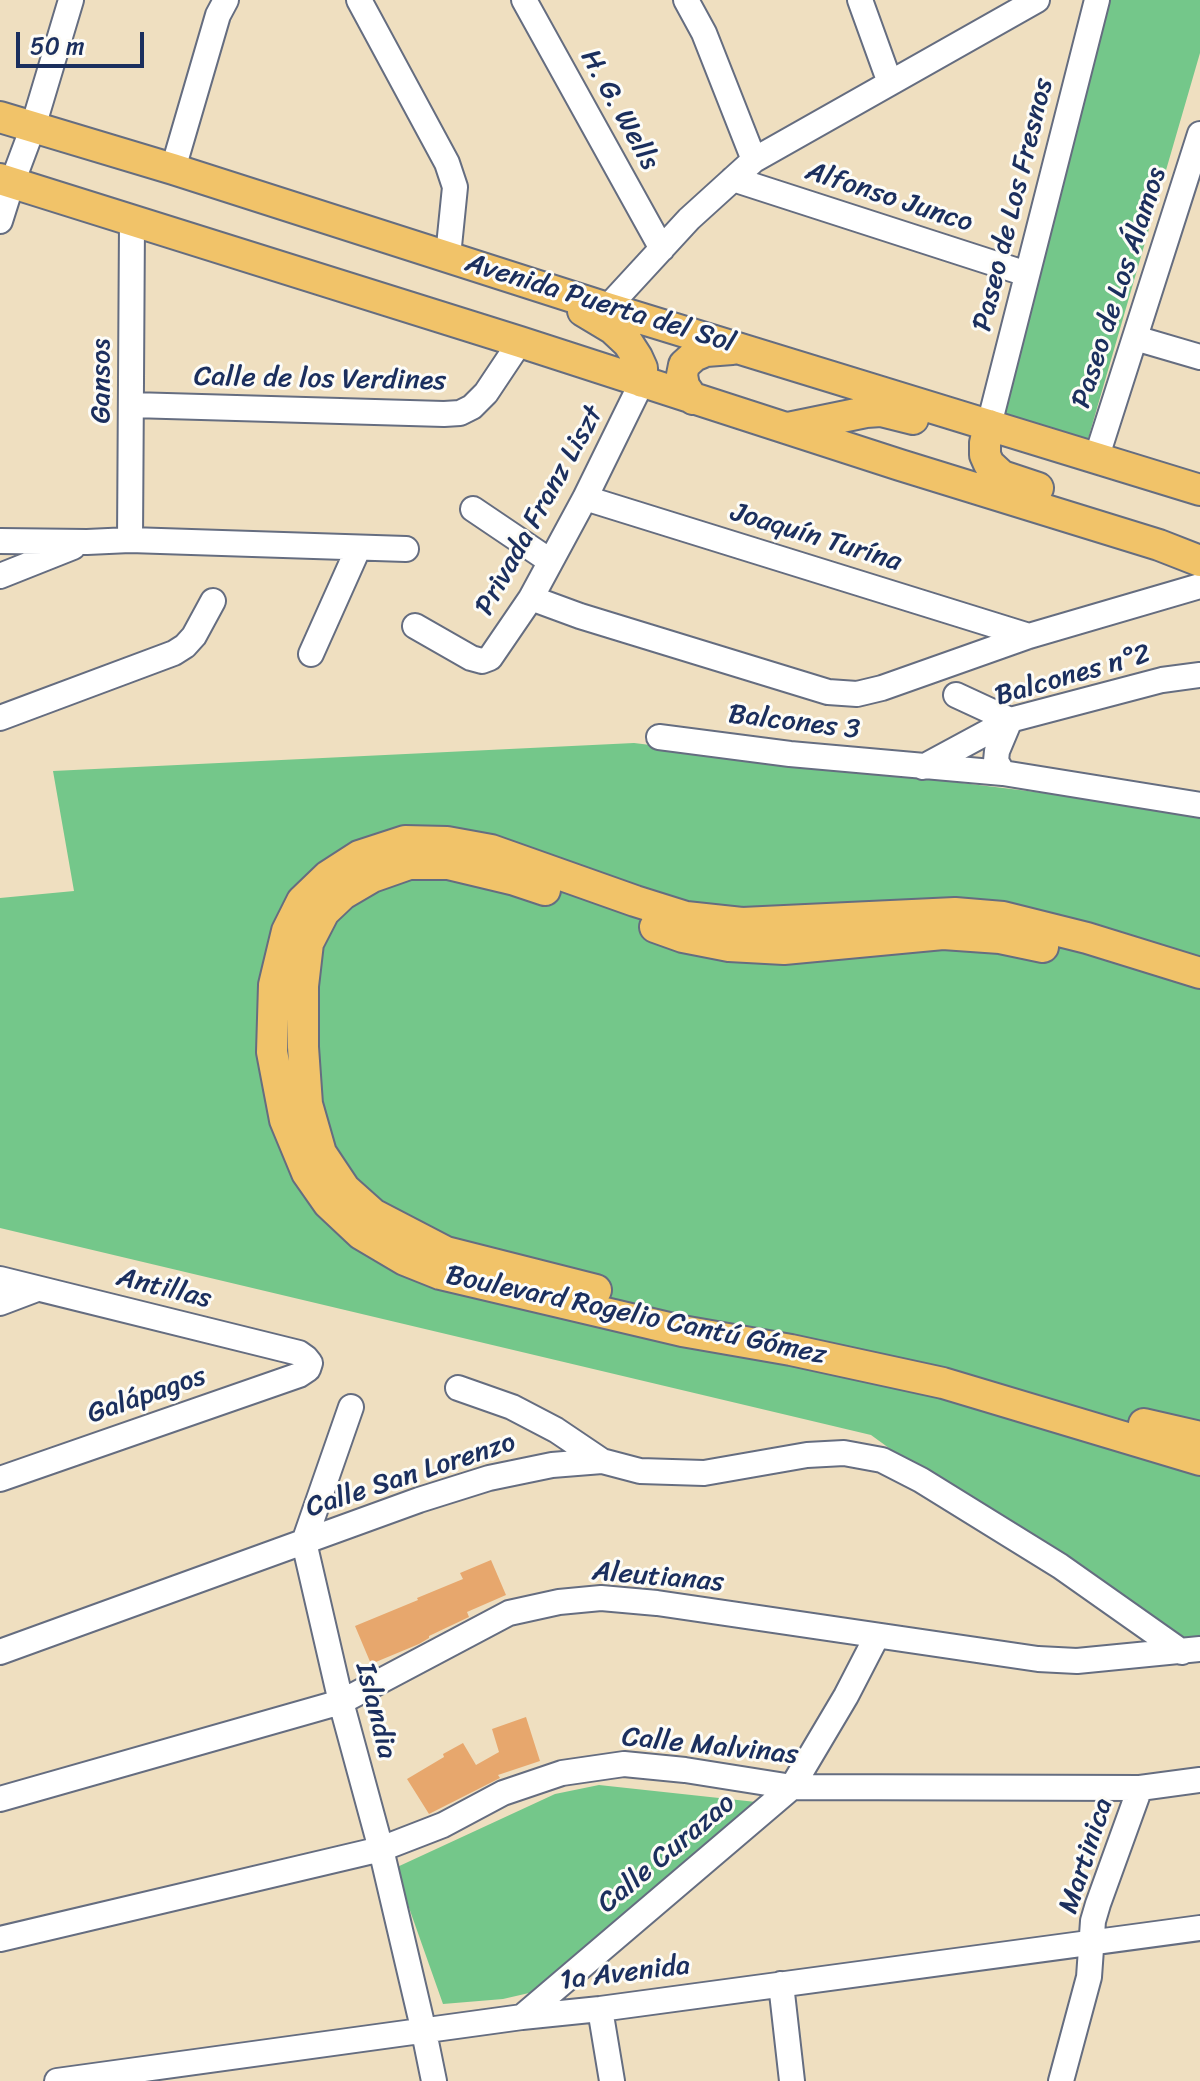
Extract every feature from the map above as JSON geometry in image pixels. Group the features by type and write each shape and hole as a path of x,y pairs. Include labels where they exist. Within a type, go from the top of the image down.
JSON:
{"main road":[{"name":"Avenida Puerta del Sol","path":"0,117 833,377 987,434"},
{"path":"6,181 1159,545 1196,553"},
{"path":"541,286 613,329 628,343 642,368 642,382"},
{"path":"693,399 684,386 684,365 706,351 742,349"},
{"path":"833,377 842,399 836,418"},
{"path":"786,428 881,411 896,413 987,434 1071,470 1080,470 1096,459 1200,490"},
{"path":"987,434 985,455 994,470 1002,476 1041,489 1062,502 1077,519"},
{"name":"Boulevard Rogelio Cantú Gómez","path":"1200,973 1087,938 1003,917 955,913 742,923 686,917 491,850 447,842 405,841 359,856 328,876 302,901 287,931 274,985 272,1052 285,1120 307,1173 328,1203 361,1234 405,1260 440,1274 682,1331 791,1350 943,1383 1200,1460"},
{"name":"Boulevard Rogelio Cantú Gómez","path":"1200,994 1056,949 1000,938 943,934 784,949 729,946 683,937 515,880 448,864 409,864 372,877 343,894 324,912 308,943 303,986 307,1104 321,1153 345,1189 373,1214 417,1238 446,1252 692,1315 793,1332 948,1365 1104,1414 1200,1437"}],"street":[{"path":"0,221 6,181 33,127 71,0"},
{"path":"173,169 218,15 226,0"},
{"path":"359,0 447,163 455,187 448,256"},
{"name":"H. G. Wells","path":"524,0 662,249"},
{"path":"686,0 704,33 754,160"},
{"path":"860,0 890,83"},
{"name":"Paseo de Los Fresnos","path":"987,434 1097,0"},
{"path":"607,308 689,219 754,160 1032,1"},
{"name":"Paseo de Los Álamos","path":"1096,459 1200,134"},
{"name":"Alfonso Junco","path":"733,179 1027,274"},
{"name":"Gansos","path":"130,540 132,222"},
{"path":"1135,338 1200,357"},
{"name":"Calle de los Verdines","path":"132,405 460,413 472,407 486,393 520,342"},
{"name":"Privada Franz Liszt","path":"415,626 471,658 482,661 490,658 531,598 642,382"},
{"name":"Joaquín Turína","path":"585,498 1029,636"},
{"path":"473,509 550,561"},
{"path":"0,541 130,540 406,549"},
{"path":"0,576 87,542"},
{"path":"311,654 358,549"},
{"path":"531,598 828,692 857,694 1029,636 1200,586"},
{"path":"0,718 174,653 194,636 213,601"},
{"name":"Balcones n°2","path":"923,767 1010,720 1162,680 1200,675"},
{"path":"956,695 1010,720 997,751 996,761 1003,773"},
{"name":"Balcones 3","path":"659,737 790,754 1003,773 1200,805"},
{"name":"Antillas","path":"0,1279 299,1353 310,1363"},
{"path":"0,1303 37,1289"},
{"name":"Galápagos","path":"0,1479 299,1375 308,1369 310,1363"},
{"path":"458,1388 512,1407 556,1430 602,1461"},
{"path":"304,1542 351,1407"},
{"name":"Calle San Lorenzo","path":"0,1652 419,1500 489,1478 552,1465 602,1461 640,1471 704,1473 807,1455 844,1453 882,1460 921,1480 1191,1650"},
{"name":"Islandia","path":"304,1542 341,1702 381,1849 434,2081"},
{"name":"Aleutianas","path":"0,1799 341,1702 509,1613 559,1602 601,1598 657,1603 1038,1659 1077,1661 1191,1650"},
{"name":"Calle Curazao","path":"522,2017 792,1787 846,1696 877,1636"},
{"name":"Calle Malvinas","path":"0,1939 381,1849 443,1825 503,1793 562,1773 624,1764 792,1787 1140,1788 1200,1780"},
{"name":"Martinica","path":"1061,2081 1089,1977 1093,1921 1140,1788"},
{"name":"1a Avenida","path":"57,2081 1200,1928"},
{"path":"781,1984 792,2081"},
{"path":"600,2009 612,2081"}],"green space":[{"path":"1110,0 1200,0 1200,53 1086,446 996,418"},
{"path":"634,743 1200,812 1200,1650 1173,1654 871,1435 0,1228 0,898 74,891 53,771"},
{"path":"599,1785 756,1802 736,1826 529,1993 503,1999 443,2004 395,1868 555,1794"}],"building":[{"path":"491,1560 506,1595 467,1612 469,1617 419,1644 371,1664 355,1626 463,1579 460,1573"},
{"path":"526,1717 540,1761 498,1775 500,1778 429,1814 407,1779 463,1743 476,1765 499,1752 492,1729"}]}
